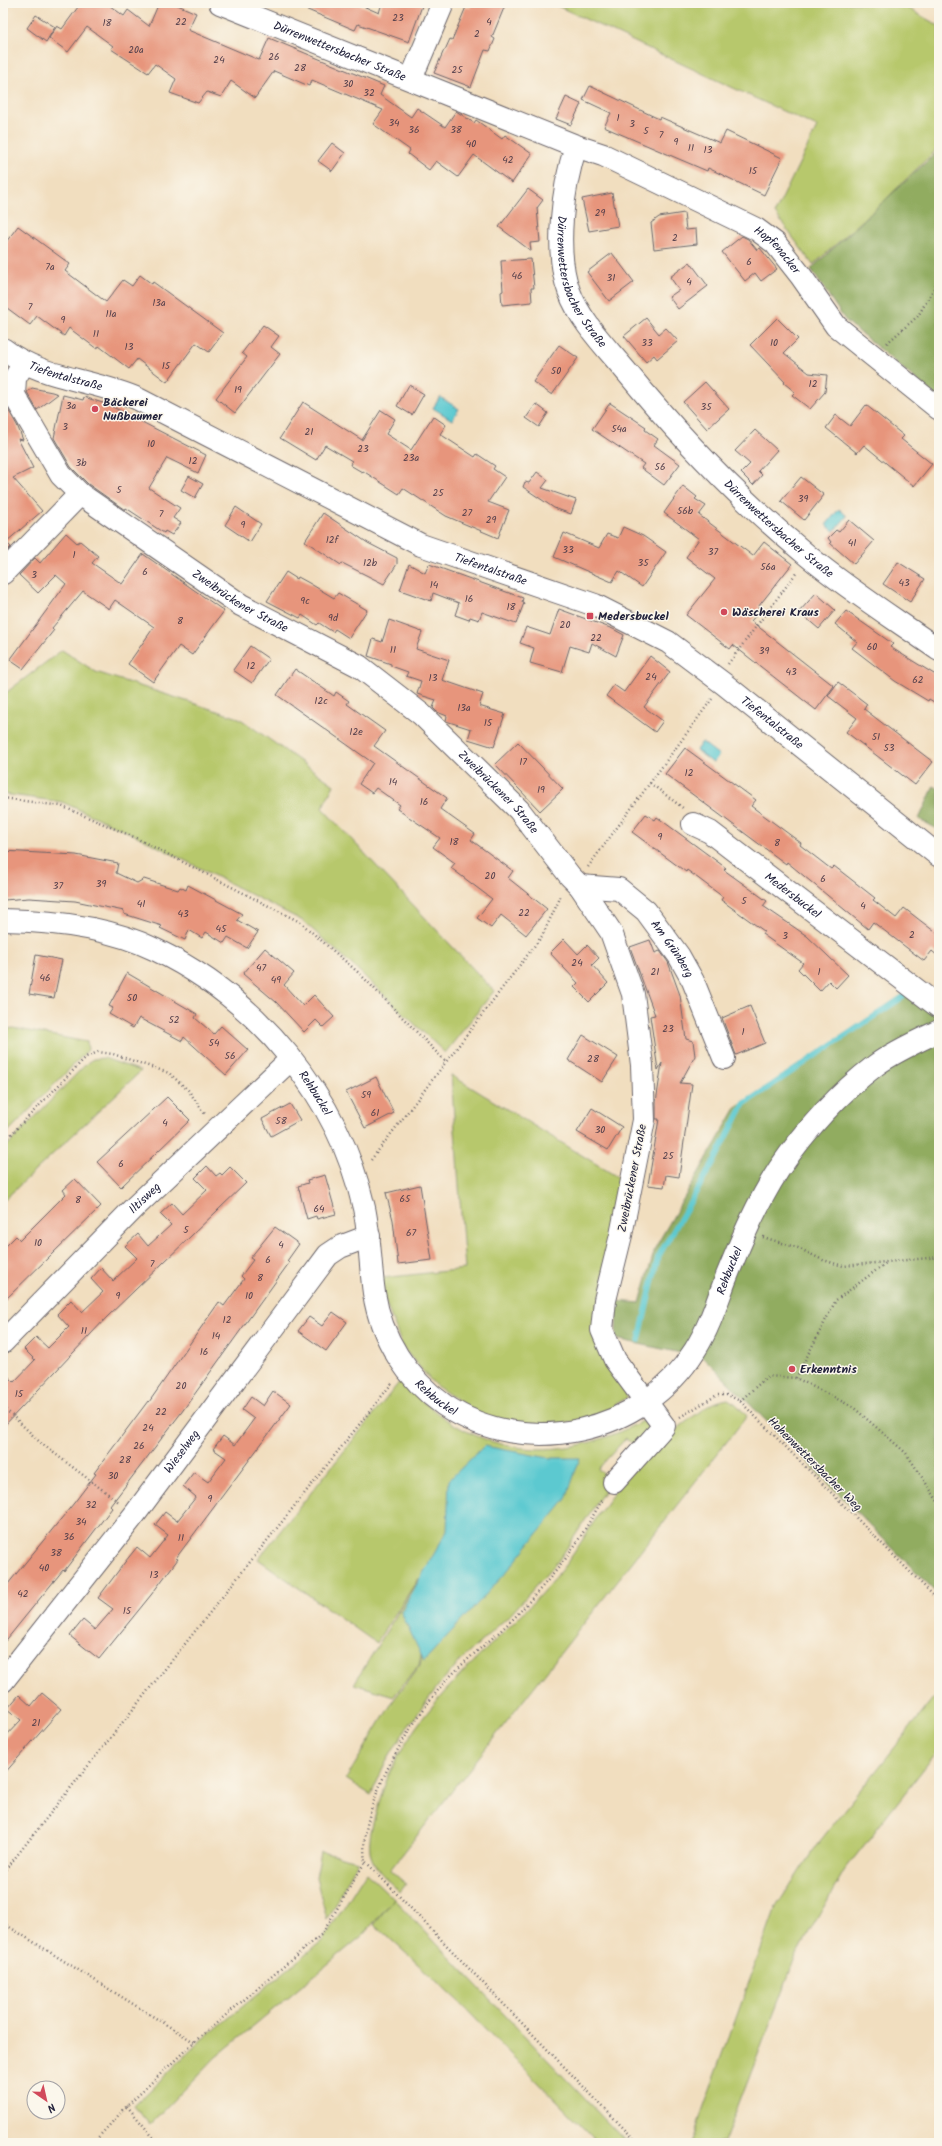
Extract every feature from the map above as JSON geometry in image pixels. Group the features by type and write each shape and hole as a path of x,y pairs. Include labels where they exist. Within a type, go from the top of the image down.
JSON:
{"street":[{"name":"Dürrenwettersbacher Straße","path":"220,3 576,146 570,165 560,246 569,292 580,313 643,392 723,480 809,557 939,650"},
{"path":"411,79 444,3"},
{"name":"Hopfenacker","path":"576,146 604,155 756,229 775,243 801,276 836,326 939,409"},
{"name":"Tiefentalstraße","path":"3,349 24,363 52,375 78,379 116,389 138,399 420,545 595,605 616,614 668,642 715,688 939,856"},
{"name":"Zweibrückener Straße","path":"24,363 15,378 14,395 61,474 80,494 241,605 359,666 421,714 519,810 575,881 611,932 633,994 642,1065 644,1120 621,1235 605,1300 602,1330 614,1360 644,1402 664,1426"},
{"path":"3,573 80,494"},
{"name":"Medersbuckel","path":"693,824 710,832 939,1007"},
{"name":"Am Grünberg","path":"575,881 619,889 646,911 678,956 693,981 724,1058"},
{"name":"Rehbuckel","path":"3,920 71,925 118,936 154,948 208,980 266,1029 291,1059 325,1107 345,1149 357,1180 370,1236 372,1278 380,1316 393,1349 405,1366 431,1395 459,1414 490,1427 528,1435 559,1434 587,1429 608,1422 644,1402 680,1370 695,1350 706,1329 746,1232 777,1172 794,1148 819,1118 877,1065 939,1031"},
{"name":"Iltisweg","path":"3,1342 136,1206 216,1128 291,1059"},
{"name":"Wieselweg","path":"3,1681 135,1514 328,1255 340,1247 370,1236"},
{"path":"614,1482 664,1426"}],"path":[{"path":"873,355 918,316 939,280"},
{"path":"592,862 650,783 715,688 809,557"},
{"path":"650,783 685,810 693,824"},
{"path":"3,798 61,806 134,837 300,922 360,974 446,1062"},
{"path":"357,1180 542,936 575,881"},
{"path":"3,1143 86,1058 98,1052 113,1054 169,1073 188,1090 216,1128"},
{"path":"746,1232 798,1248 823,1260 843,1266 939,1257"},
{"path":"796,1378 836,1300 888,1262"},
{"path":"3,1874 405,1366"},
{"path":"740,1401 768,1376 796,1378 853,1407 906,1453 939,1503"},
{"name":"Hohenwettersbacher Weg","path":"664,1426 717,1395 728,1395 740,1401 939,1601"},
{"path":"3,1407 42,1444 135,1514"},
{"path":"614,1482 563,1562 516,1616 444,1684 407,1734 390,1765 376,1796 368,1826 364,1853 366,1862 638,2143"},
{"path":"93,2143 127,2106 194,2042 322,1934 366,1862"},
{"path":"3,1923 194,2042"},
{"path":"127,2106 158,2143"}],"green space":[{"path":"551,3 899,3 939,26 939,147 884,201 813,265 775,213 817,127"},
{"path":"939,150 939,399 845,320 811,269"},
{"path":"62,650 96,672 239,718 334,785 322,808 494,991 445,1053 360,972 303,921 139,837 62,802 3,794 3,695"},
{"path":"934,786 939,789 939,830 919,819"},
{"path":"908,991 939,1012 939,1595 704,1358 616,1339 617,1301 640,1303 655,1248 737,1106"},
{"path":"13,1028 87,1042 88,1050 5,1135 3,1135 3,1030"},
{"path":"104,1058 141,1071 3,1201 3,1150 87,1063 93,1059"},
{"path":"451,1075 624,1181 598,1307 625,1387 627,1398 614,1405 617,1411 549,1428 482,1416 435,1385 403,1348 384,1298 382,1278 465,1269"},
{"path":"401,1380 427,1405 455,1425 484,1439 514,1447 545,1449 576,1445 609,1436 642,1421 647,1423 650,1430 638,1448 626,1438 598,1469 611,1481 559,1560 511,1614 463,1658 441,1682 404,1732 385,1764 371,1795 346,1779 395,1698 420,1665 435,1589 418,1579 376,1643 258,1559"},
{"path":"728,1399 736,1404 747,1416 390,1870 406,1884 400,1892 377,1869 371,1857 370,1840 378,1806 392,1769 411,1735 459,1676 541,1594 566,1564 610,1498 641,1462 667,1437 701,1411 716,1402"},
{"path":"418,1580 434,1590 419,1665 394,1696 354,1684"},
{"path":"939,1692 939,1749 844,1871 796,1956 724,2143 691,2143 776,1907 816,1846"},
{"path":"321,1852 358,1861 327,1919 316,1878"},
{"path":"366,1872 394,1899 363,1935 216,2057 150,2125 134,2106 196,2045 323,1940"},
{"path":"394,1899 627,2143 598,2143 457,2000 374,1924"}],"water":[{"path":"440,397 459,409 452,420 433,408"},
{"path":"839,509 847,516 834,531 826,525"},
{"path":"702,742 719,755 713,763 696,750"},
{"path":"484,1446 549,1458 580,1458 566,1499 504,1575 424,1661 401,1612 447,1531 449,1480"}],"building":[{"path":"81,3 106,3 124,16 128,10 149,26 159,3 173,3 196,13 188,30 259,60 269,38 384,86 380,95 411,117 417,108 445,127 456,111 474,123 476,120 502,139 505,135 532,154 512,183 474,155 458,177 436,161 429,170 408,154 410,150 373,124 383,110 312,80 309,86 274,71 255,98 231,81 221,97 207,92 198,103 170,93 176,79 155,64 148,73 111,49 113,46 87,27 68,52 49,38 57,26 62,29"},
{"path":"291,3 356,3 379,13 382,3 423,3 409,42 358,24 355,30"},
{"path":"472,3 506,3 492,37 495,39 490,51 485,50 471,87 434,73 450,39 452,40 466,7 470,8"},
{"path":"36,15 55,27 46,42 27,28"},
{"path":"590,86 659,119 660,117 720,143 726,131 782,158 764,195 708,168 707,171 604,127 611,113 583,100"},
{"path":"566,97 581,104 571,125 556,119"},
{"path":"332,143 345,153 332,171 318,161"},
{"path":"528,189 543,200 537,208 540,242 530,243 531,251 499,227"},
{"path":"612,193 618,226 589,231 582,199"},
{"path":"684,213 686,230 696,229 697,244 654,249 651,223 659,217"},
{"path":"18,226 70,264 65,271 106,302 123,280 132,286 140,275 152,284 153,282 223,333 209,352 196,343 167,382 137,359 129,369 99,346 97,349 69,328 64,336 37,316 30,325 3,305 3,246"},
{"path":"742,236 748,239 757,250 760,248 777,269 761,281 755,273 745,281 722,252"},
{"path":"612,253 634,282 609,301 587,272"},
{"path":"531,259 534,288 531,288 532,302 502,305 501,292 503,291 501,261"},
{"path":"690,262 708,286 678,309 669,297 679,290 670,277"},
{"path":"646,318 659,334 666,328 678,341 657,359 654,355 646,362 624,336"},
{"path":"777,318 798,339 784,353 809,373 827,375 825,392 810,409 792,395 795,392 784,383 785,382 750,345"},
{"path":"263,325 279,336 271,347 280,354 235,413 216,398 247,357 242,353"},
{"path":"559,345 578,358 552,395 533,382"},
{"path":"705,382 729,409 707,429 683,402"},
{"path":"409,385 424,394 412,415 397,406"},
{"path":"32,388 58,394 37,410 27,392"},
{"path":"63,395 83,400 84,397 109,405 206,455 198,473 167,458 149,488 180,508 173,518 181,523 172,535 165,531 164,533 126,508 125,510 88,484 71,467 54,438"},
{"path":"3,401 17,425 23,440 18,439 33,468 13,478 42,511 6,542 11,547 3,555"},
{"path":"303,402 362,440 381,410 395,419 386,434 411,450 433,416 446,425 440,434 475,457 477,454 495,466 493,469 505,477 488,502 509,510 498,538 446,516 403,488 399,494 363,471 362,472 350,465 352,461 325,445 316,460 280,438"},
{"path":"610,403 646,427 645,430 658,439 654,445 680,464 664,485 641,468 644,464 592,429"},
{"path":"536,404 548,413 539,427 526,418"},
{"path":"866,405 904,436 901,439 932,464 914,486 864,445 857,453 826,428 836,415 850,426"},
{"path":"755,430 777,450 758,471 762,475 753,485 741,473 750,464 735,451"},
{"path":"537,472 548,480 542,488 576,500 571,514 554,508 523,487 525,482 529,483"},
{"path":"189,476 203,484 195,498 181,490"},
{"path":"801,477 824,495 804,520 781,501"},
{"path":"683,486 697,497 695,499 706,506 699,515 753,556 764,542 792,564 758,607 761,609 751,621 834,686 816,710 733,645 730,649 686,615 715,579 686,557 699,539 664,513"},
{"path":"236,507 261,524 250,542 225,525"},
{"path":"323,513 368,543 397,558 397,564 384,584 342,563 341,565 305,541"},
{"path":"849,520 874,541 854,564 830,543 831,542 828,538 836,530 839,532"},
{"path":"623,527 643,536 666,552 642,587 619,571 612,582 554,557 564,533 599,548 607,534 618,538"},
{"path":"66,533 77,543 80,541 98,556 92,563 122,584 143,554 224,611 192,655 179,646 153,682 128,664 154,627 115,600 109,609 83,591 52,628 54,630 23,669 10,660 66,584 56,575 38,593 19,575 35,558 40,563"},
{"path":"898,562 925,579 910,602 883,584"},
{"path":"409,564 425,573 429,564 523,598 522,602 524,603 516,624 482,612 479,620 470,617 469,620 455,615 459,603 433,593 431,601 400,590"},
{"path":"286,572 297,579 298,577 334,598 338,593 367,610 349,638 335,629 333,632 319,623 317,625 302,615 300,618 267,601"},
{"path":"816,593 835,610 819,629 799,612"},
{"path":"559,609 613,629 624,635 616,656 592,643 589,652 570,646 562,672 530,663 534,648 520,643 526,627 550,635"},
{"path":"846,611 893,644 890,647 939,677 939,705 929,699 928,701 895,681 852,648 857,642 835,624"},
{"path":"389,620 422,632 416,649 449,660 442,680 483,694 479,706 505,714 494,747 468,739 471,729 446,721 447,716 437,712 433,708 436,700 417,694 421,681 406,676 408,672 368,656 373,639 382,642"},
{"path":"250,646 269,659 252,683 233,670"},
{"path":"650,656 670,672 644,707 663,721 655,732 606,696 614,685 624,692"},
{"path":"295,669 334,696 336,692 349,701 347,704 385,731 374,746 447,798 440,809 475,834 471,840 513,871 508,878 547,909 526,935 501,915 491,928 477,918 492,899 451,868 455,863 433,847 440,838 397,809 400,805 376,788 372,793 359,784 373,763 277,695"},
{"path":"838,682 867,704 864,709 933,762 915,785 846,732 857,718 828,696"},
{"path":"518,742 563,789 540,811 495,764"},
{"path":"685,748 756,800 751,806 801,843 800,845 831,869 834,866 875,898 873,900 896,918 904,908 939,935 939,957 932,951 924,961 873,922 868,929 787,862 786,864 665,774"},
{"path":"646,814 655,820 657,817 726,868 724,870 767,901 763,906 807,936 848,975 836,988 829,981 820,991 798,969 803,963 762,934 764,931 721,900 723,897 632,832"},
{"path":"3,851 76,855 118,863 116,873 137,883 144,879 178,890 180,887 186,890 188,885 242,914 237,920 258,932 247,948 228,937 224,943 206,932 202,938 189,930 185,940 160,928 162,926 124,914 124,911 75,901 29,898 4,900"},
{"path":"564,939 578,954 587,945 599,958 592,965 608,983 589,1002 574,987 578,983 550,953"},
{"path":"650,940 655,953 660,951 668,962 680,995 686,1039 693,1041 695,1056 680,1083 692,1084 679,1177 666,1175 664,1187 648,1185 659,1119 656,1119 656,1102 662,1063 658,1070 650,1016 655,1015 630,947"},
{"path":"265,948 294,973 284,985 303,1006 314,995 334,1017 323,1027 316,1020 304,1032 276,1002 243,974"},
{"path":"36,955 62,960 54,998 29,994"},
{"path":"127,973 197,1014 195,1018 214,1034 221,1026 248,1050 226,1075 184,1037 182,1041 139,1018 133,1028 109,1014 113,1008 109,1006"},
{"path":"750,1006 765,1043 736,1055 722,1018"},
{"path":"583,1035 618,1057 602,1082 568,1060"},
{"path":"376,1077 394,1113 365,1128 346,1092"},
{"path":"167,1097 190,1120 121,1187 97,1162"},
{"path":"290,1104 300,1120 271,1136 262,1119"},
{"path":"592,1108 622,1127 608,1150 577,1132"},
{"path":"207,1166 216,1176 220,1173 222,1175 230,1167 246,1183 107,1317 3,1427 3,1371 14,1382 35,1360 24,1349 36,1337 48,1348 69,1327 57,1314 71,1300 82,1312 103,1292 91,1279 101,1268 113,1281 137,1258 125,1246 138,1234 148,1246 171,1225 160,1214 172,1203 182,1214 207,1190 195,1178"},
{"path":"325,1175 336,1214 317,1219 316,1216 307,1219 298,1186 308,1183 307,1180"},
{"path":"75,1179 101,1206 3,1302 3,1249 16,1236 20,1240 66,1194 63,1190"},
{"path":"420,1185 432,1260 398,1264 393,1220 386,1193"},
{"path":"275,1227 299,1244 287,1261 289,1263 181,1413 110,1506 112,1508 64,1571 63,1570 3,1644 3,1590 96,1474 94,1473 148,1401 149,1402 219,1302 224,1306 244,1279 241,1276 253,1260 250,1258"},
{"path":"333,1312 347,1322 326,1351 298,1331 309,1317 322,1326"},
{"path":"273,1391 291,1404 176,1558 178,1559 151,1595 99,1659 70,1636 83,1620 95,1630 113,1609 98,1598 137,1547 150,1558 168,1535 155,1525 165,1512 177,1521 196,1497 183,1486 194,1472 208,1482 226,1458 213,1449 223,1436 235,1445 254,1419 242,1410 251,1397 263,1406"},
{"path":"42,1693 61,1709 3,1775 3,1739 21,1720 7,1709 19,1695 31,1706"}],"waterway":[{"path":"639,1340 658,1257 716,1158 744,1104 903,997"}],"place":[{"name":"Bäckerei Nußbaumer","path":"95,409"},
{"name":"Wäscherei Kraus","path":"724,612"},
{"name":"Medersbuckel","path":"590,616"},
{"name":"Erkenntnis","path":"792,1369"}]}
